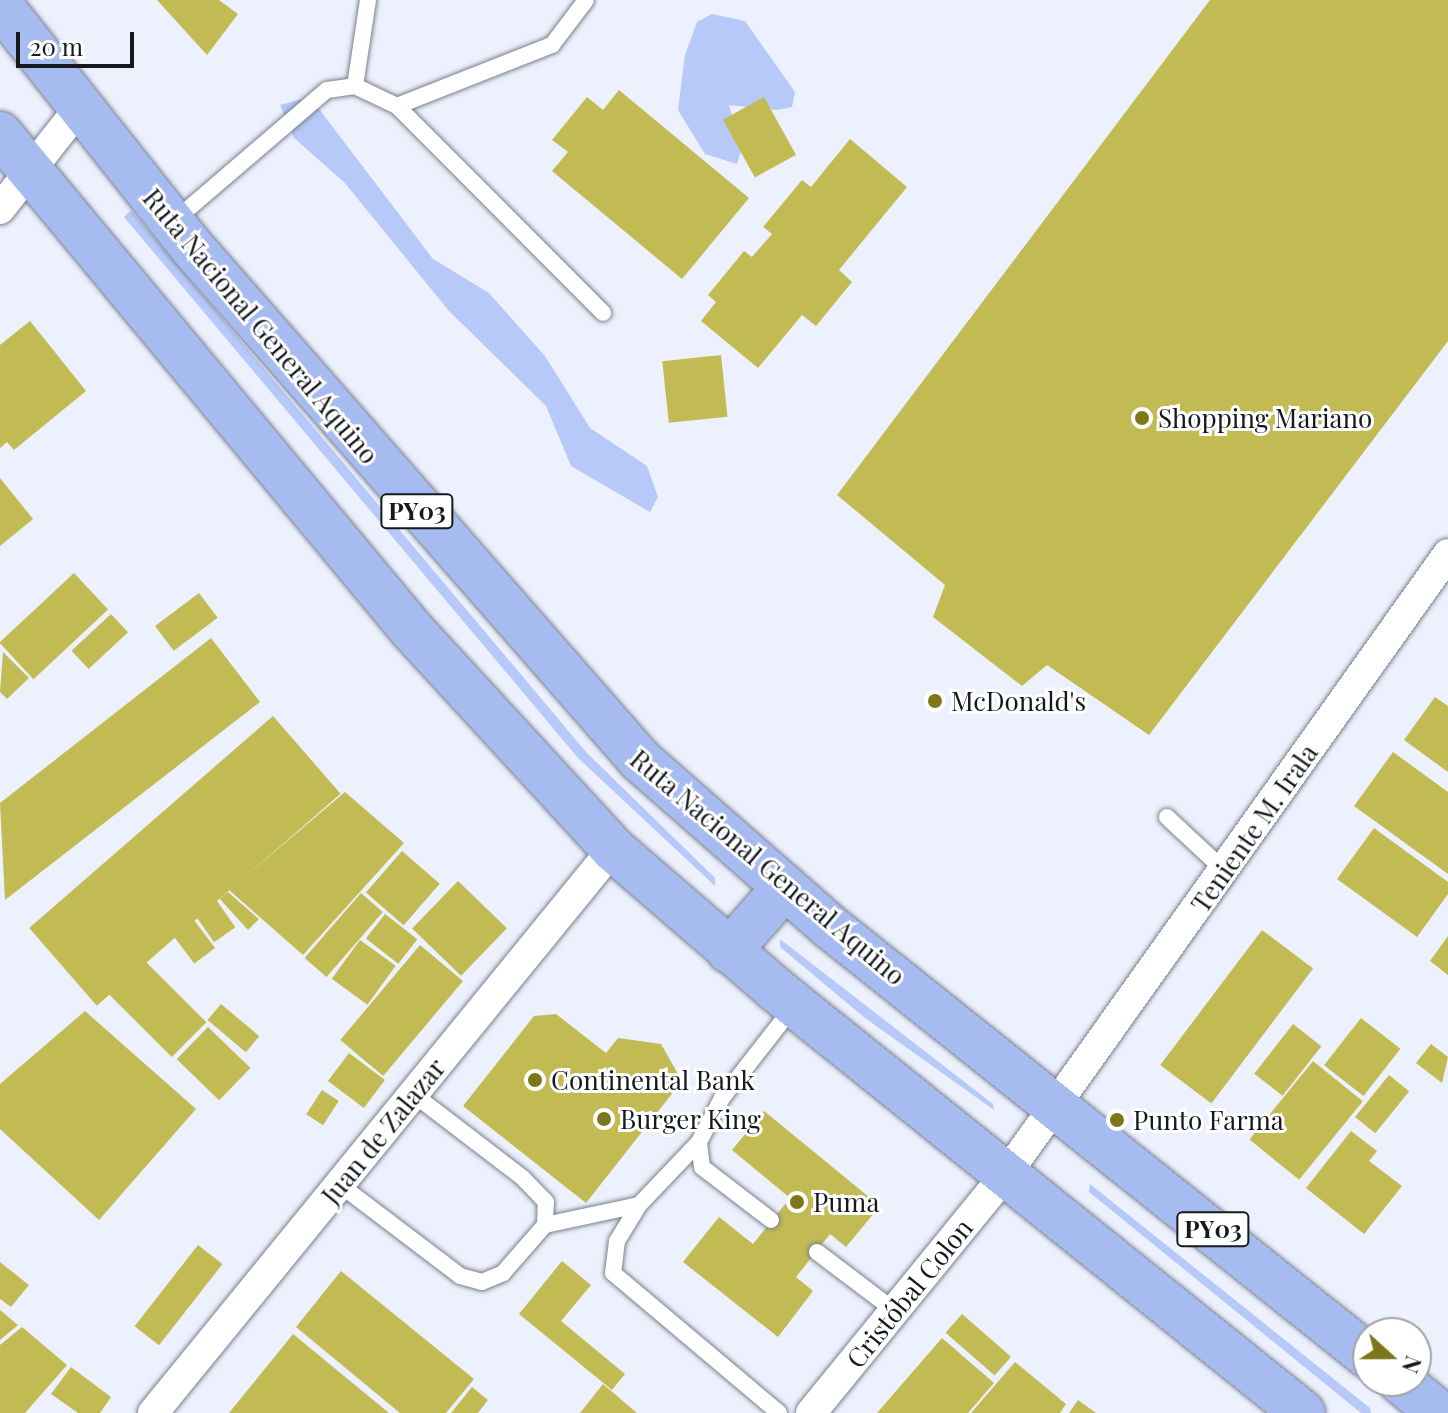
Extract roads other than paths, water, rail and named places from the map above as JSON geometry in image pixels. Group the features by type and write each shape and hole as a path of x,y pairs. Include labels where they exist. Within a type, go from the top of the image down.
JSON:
{"highway":[{"name":"Ruta Nacional General Aquino","path":"0,5 172,222 546,660 640,760 785,887 1058,1101 1352,1343"},
{"name":"PY03","path":"0,134 411,629 613,849 794,1005 1007,1173 1297,1411"},
{"path":"729,951 785,887"},
{"path":"1420,1397 1439,1413"}],"street":[{"path":"0,209 80,107"},
{"name":"Teniente M. Irala","path":"1007,1173 1448,554"},
{"name":"Juan de Zalazar","path":"153,1413 613,849"},
{"name":"Cristóbal Colon","path":"811,1413 1007,1173"}],"lane":[{"path":"355,86 368,0"},
{"path":"397,106 552,45 586,0"},
{"path":"172,222 327,90 355,86 397,106 603,313"},
{"path":"1167,817 1225,871"},
{"path":"779,1413 613,1273 617,1241 639,1205 699,1142 722,1098 794,1005"},
{"path":"413,1094 523,1178 546,1202 545,1225"},
{"path":"699,1142 702,1167 771,1220"},
{"path":"339,1184 460,1276 482,1282 503,1273 545,1225 639,1205"},
{"path":"817,1252 895,1311"}],"place":[{"name":"Shopping Mariano","path":"1142,418"},
{"name":"McDonald's","path":"935,701"},
{"name":"Continental Bank","path":"535,1080"},
{"name":"Burger King","path":"604,1119"},
{"name":"Punto Farma","path":"1117,1120"},
{"name":"Puma","path":"797,1202"}]}
